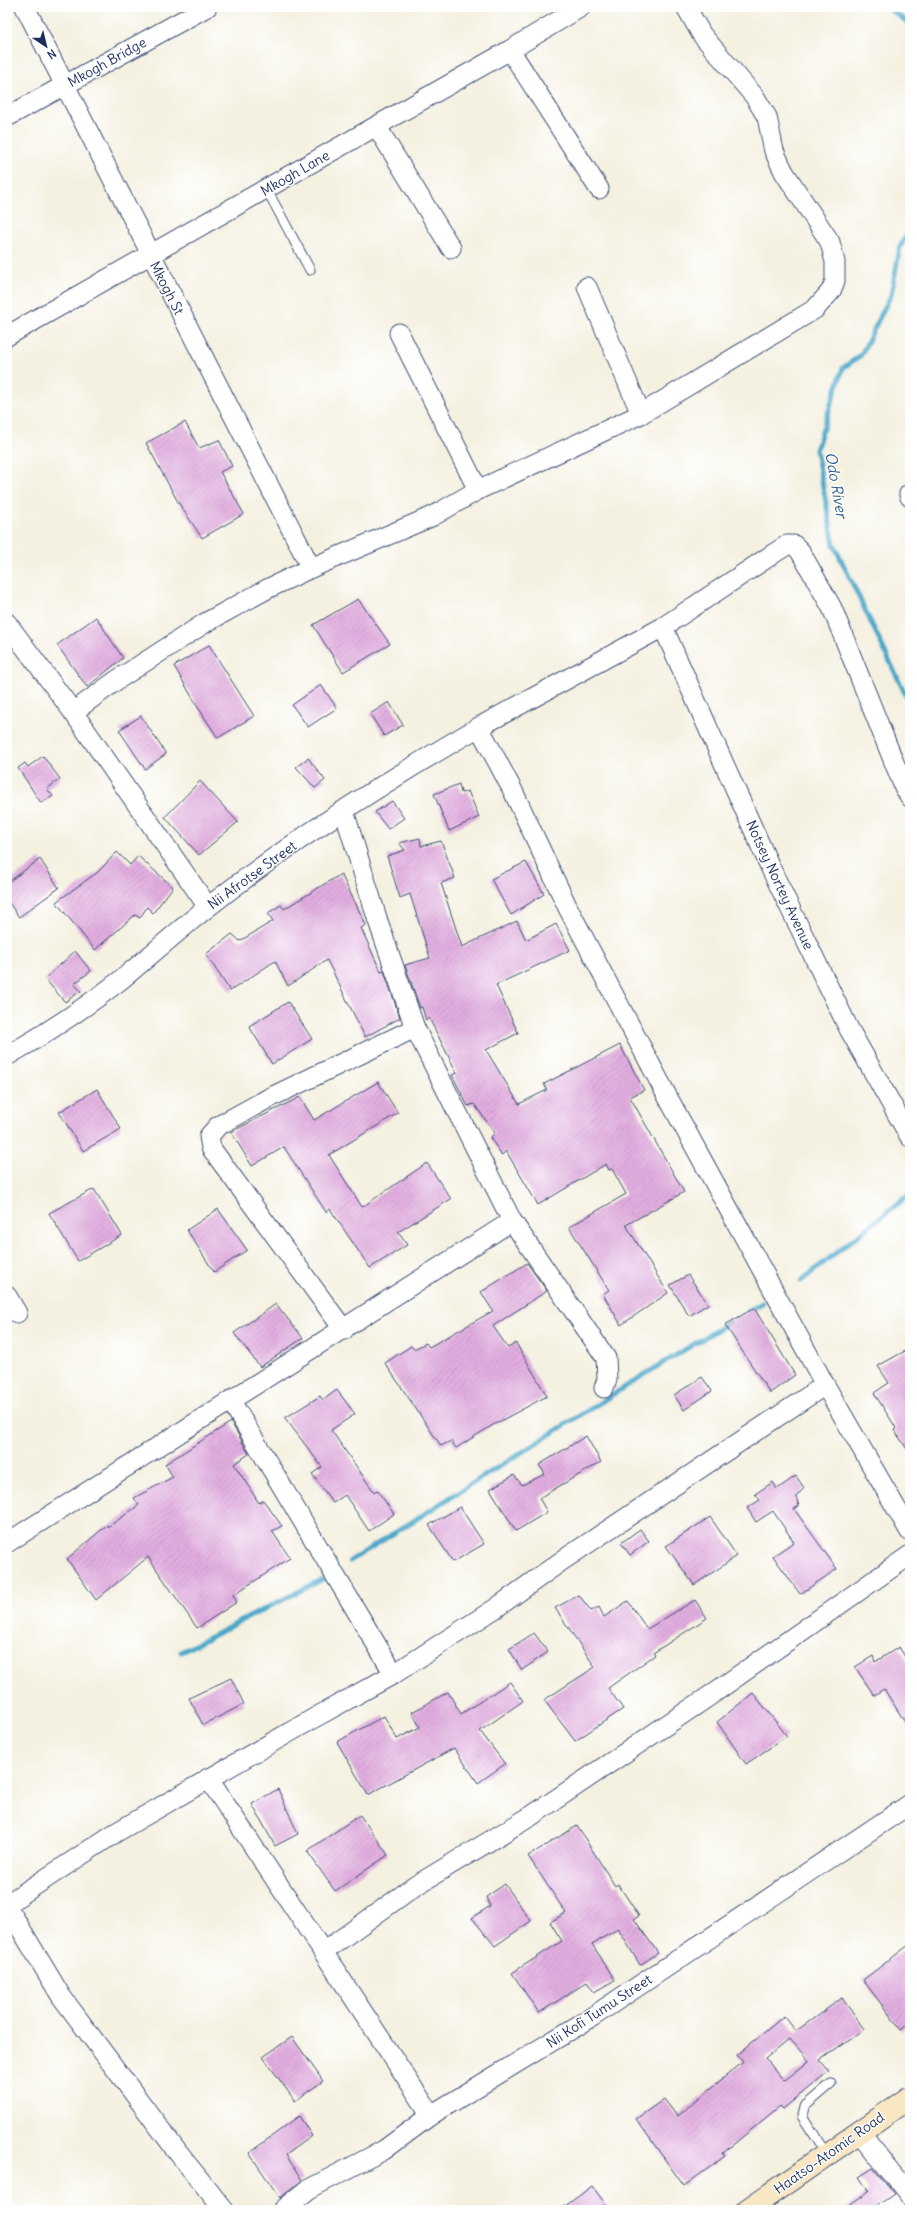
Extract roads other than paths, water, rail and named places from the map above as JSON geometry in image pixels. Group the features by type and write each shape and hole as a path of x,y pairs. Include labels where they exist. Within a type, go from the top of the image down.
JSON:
{"main road":[{"name":"Haatso-Atomic Road","path":"747,2210 910,2097"}],"street":[{"name":"Mkogh St","path":"25,7 66,84 151,256 311,568"},
{"name":"Mkogh Bridge","path":"7,117 207,7"},
{"name":"Mkogh Lane","path":"7,336 377,127 581,7"},
{"path":"73,712 117,680 205,623 269,588 311,568 433,516 478,490 640,414 815,309 831,291 835,282 835,262 830,242 784,172 774,150 767,117 755,97 702,35 686,7"},
{"path":"510,50 599,189"},
{"path":"377,127 451,248"},
{"path":"587,287 640,414"},
{"path":"399,333 478,490"},
{"name":"Nii Afrotse Street","path":"7,1056 88,1005 122,979 208,907 275,857 344,810 479,727 663,627 787,545 794,545 800,551 832,608 904,787 910,797"},
{"path":"7,623 73,712 208,907"},
{"name":"Notsey Nortey Avenue","path":"663,627 771,869 849,1029 910,1137"},
{"path":"479,727 495,756 568,908 662,1087 825,1385 910,1532"},
{"path":"344,810 378,921 415,1028 512,1221 606,1358 608,1379 604,1388"},
{"path":"344,1330 211,1148 209,1136 218,1126 269,1098 415,1028"},
{"path":"7,1543 344,1330 512,1221"},
{"path":"7,1296 16,1313"},
{"path":"224,2210 179,2154 61,1996 7,1905 114,1833 208,1778 394,1674 496,1608 563,1560 825,1385"},
{"path":"231,1401 394,1674"},
{"path":"323,1952 415,1886 531,1816 708,1697 910,1555"},
{"path":"208,1778 431,2115"},
{"name":"Nii Kofi Tumu Street","path":"282,2210 310,2190 384,2150 431,2115 592,2017 910,1804"},
{"path":"859,2132 910,2196"}],"lane":[{"path":"267,190 310,270"},
{"path":"827,2154 802,2116 801,2111 831,2084"}],"waterway":[{"name":"Odo River","path":"887,7 910,24"},
{"name":"Odo River","path":"910,229 900,247 891,295 861,355 843,368 816,450 834,545 910,704"},
{"path":"801,1281 910,1194"},
{"path":"749,1311 762,1303"},
{"path":"350,1561 730,1322"},
{"path":"181,1652 323,1579"}]}
